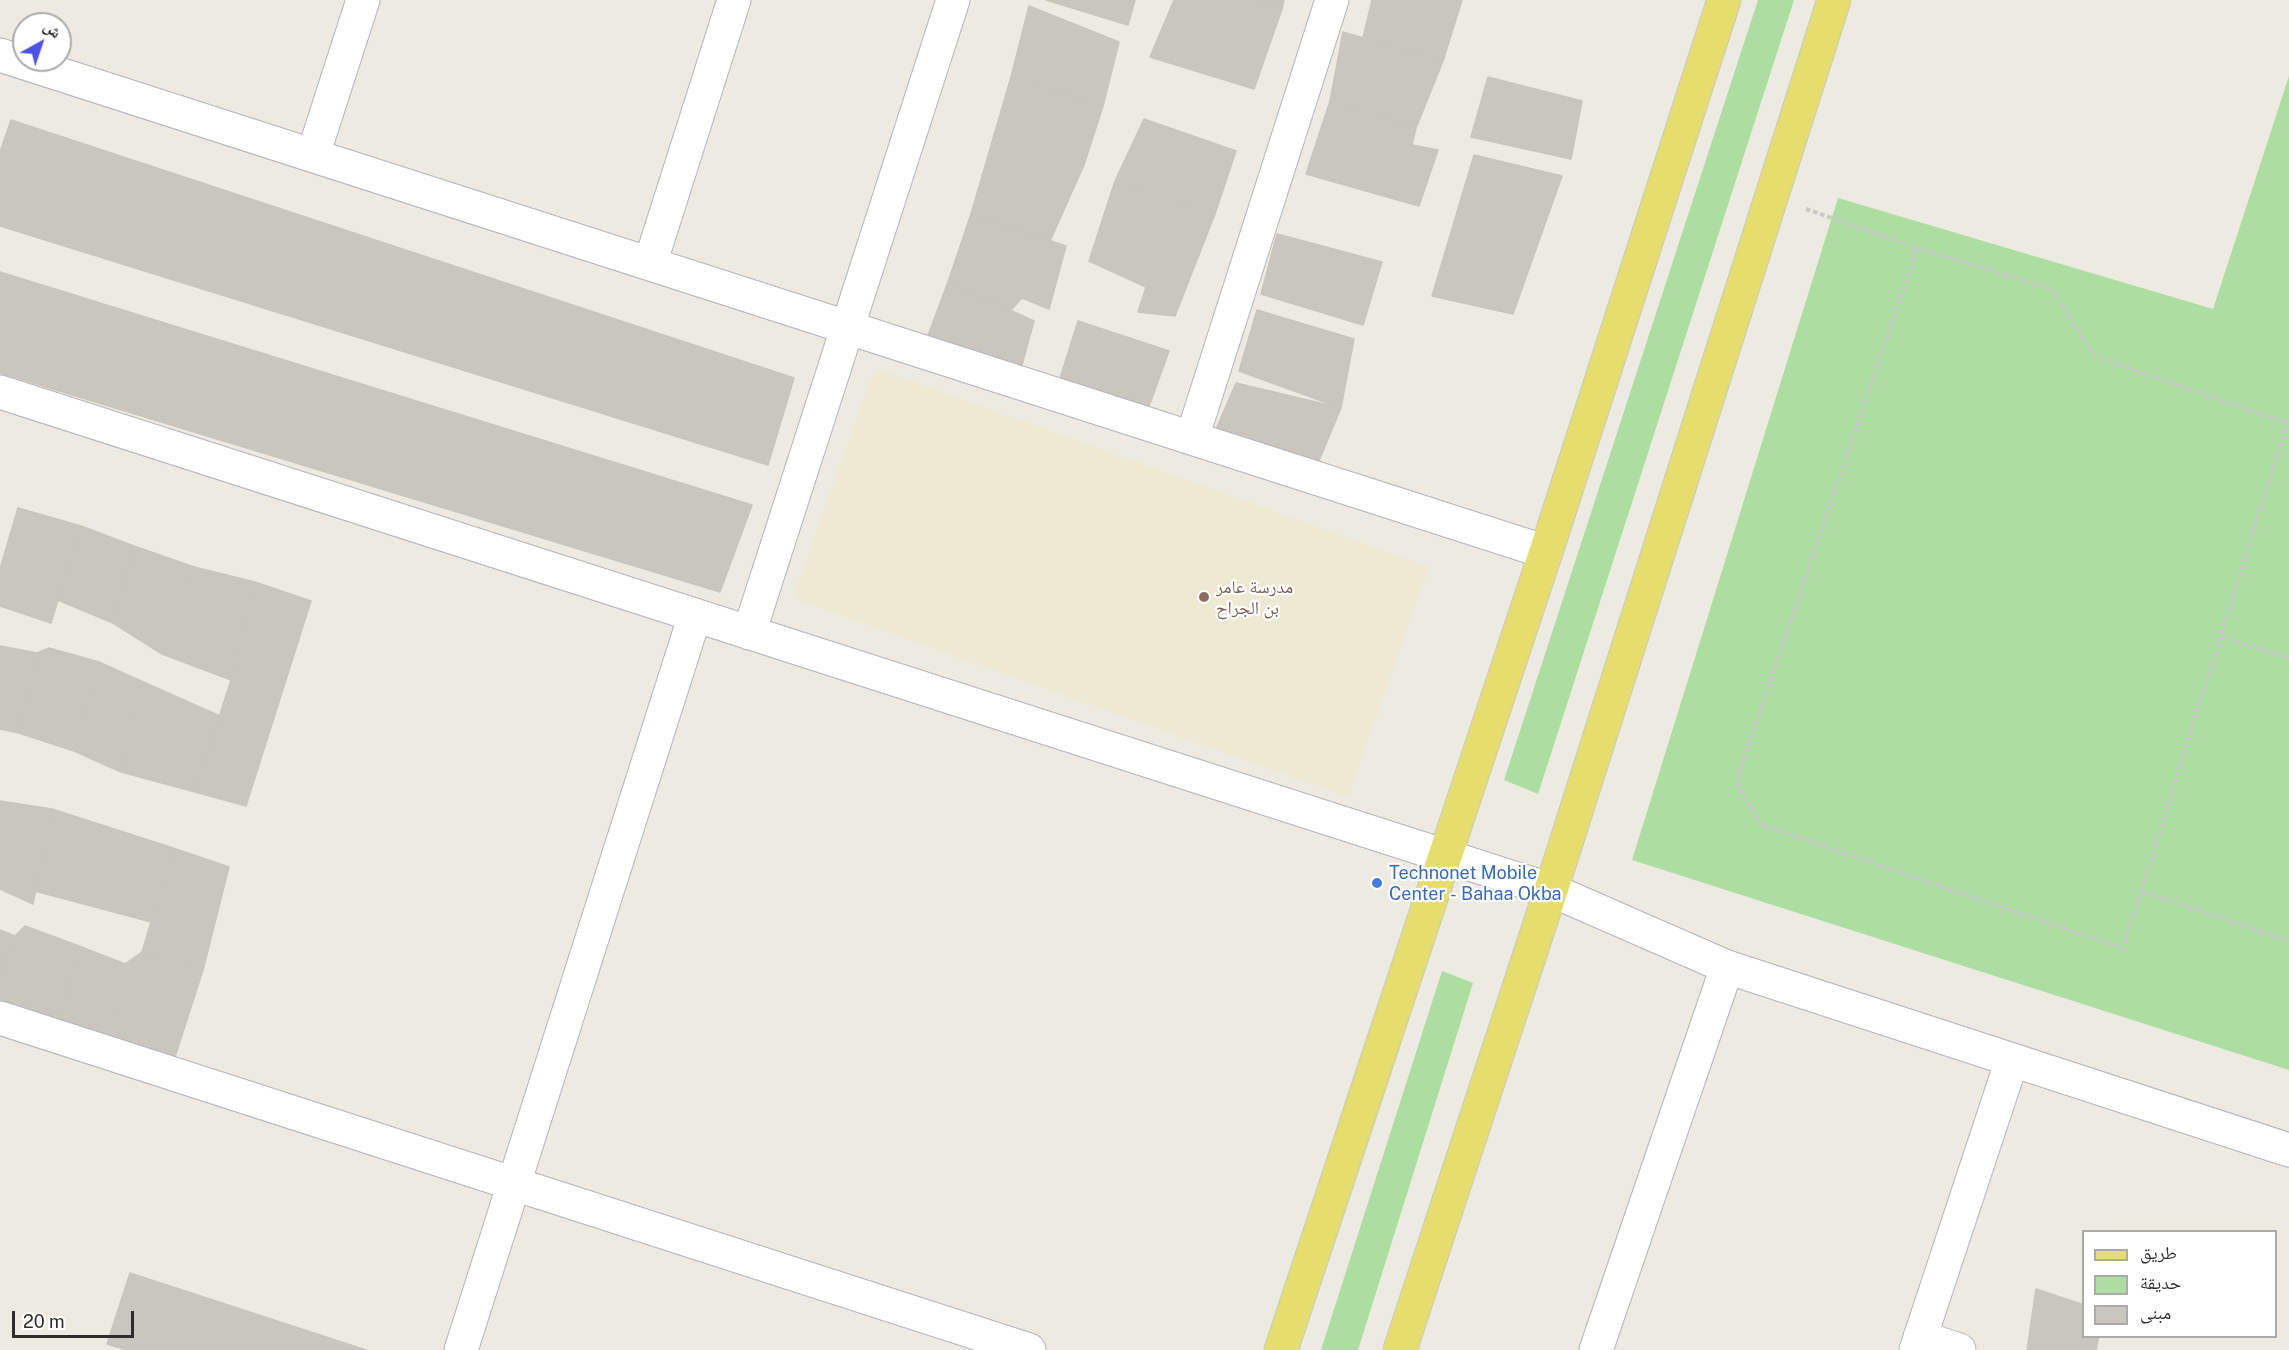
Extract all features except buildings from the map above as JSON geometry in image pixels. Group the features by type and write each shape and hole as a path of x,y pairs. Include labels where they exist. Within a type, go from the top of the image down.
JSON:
{"main road":[{"path":"1281,1350 1546,552 1724,0"},
{"path":"1400,1350 1551,890 1833,0"}],"street":[{"path":"313,155 363,0"},
{"path":"650,264 734,0"},
{"path":"749,633 953,0"},
{"path":"1192,438 1332,0"},
{"path":"0,55 1546,552"},
{"path":"0,392 1551,890 1727,967 2289,1150"},
{"path":"460,1350 695,615"},
{"path":"1596,1350 1727,967"},
{"path":"0,1018 1029,1350"},
{"path":"1959,1350 1918,1344 2012,1060"}],"path":[{"path":"1771,198 1917,248 2052,289 2094,356 2288,424 2122,948 1761,825 1736,783 1917,248"},
{"path":"2221,637 2289,658"},
{"path":"2141,891 2289,940"}],"shaded area":[{"path":"875,368 1429,567 1348,797 793,598"}],"green space":[{"path":"1758,0 1794,0 1538,794 1504,780"},
{"path":"2289,76 2289,1070 1632,860 1838,198 2213,309"},
{"path":"1442,971 1473,983 1358,1350 1321,1350"}],"place":[{"name":"مدرسة عامر بن الجراح","path":"1204,597"},
{"name":"Technonet Mobile Center - Bahaa Okba","path":"1377,883"}]}
